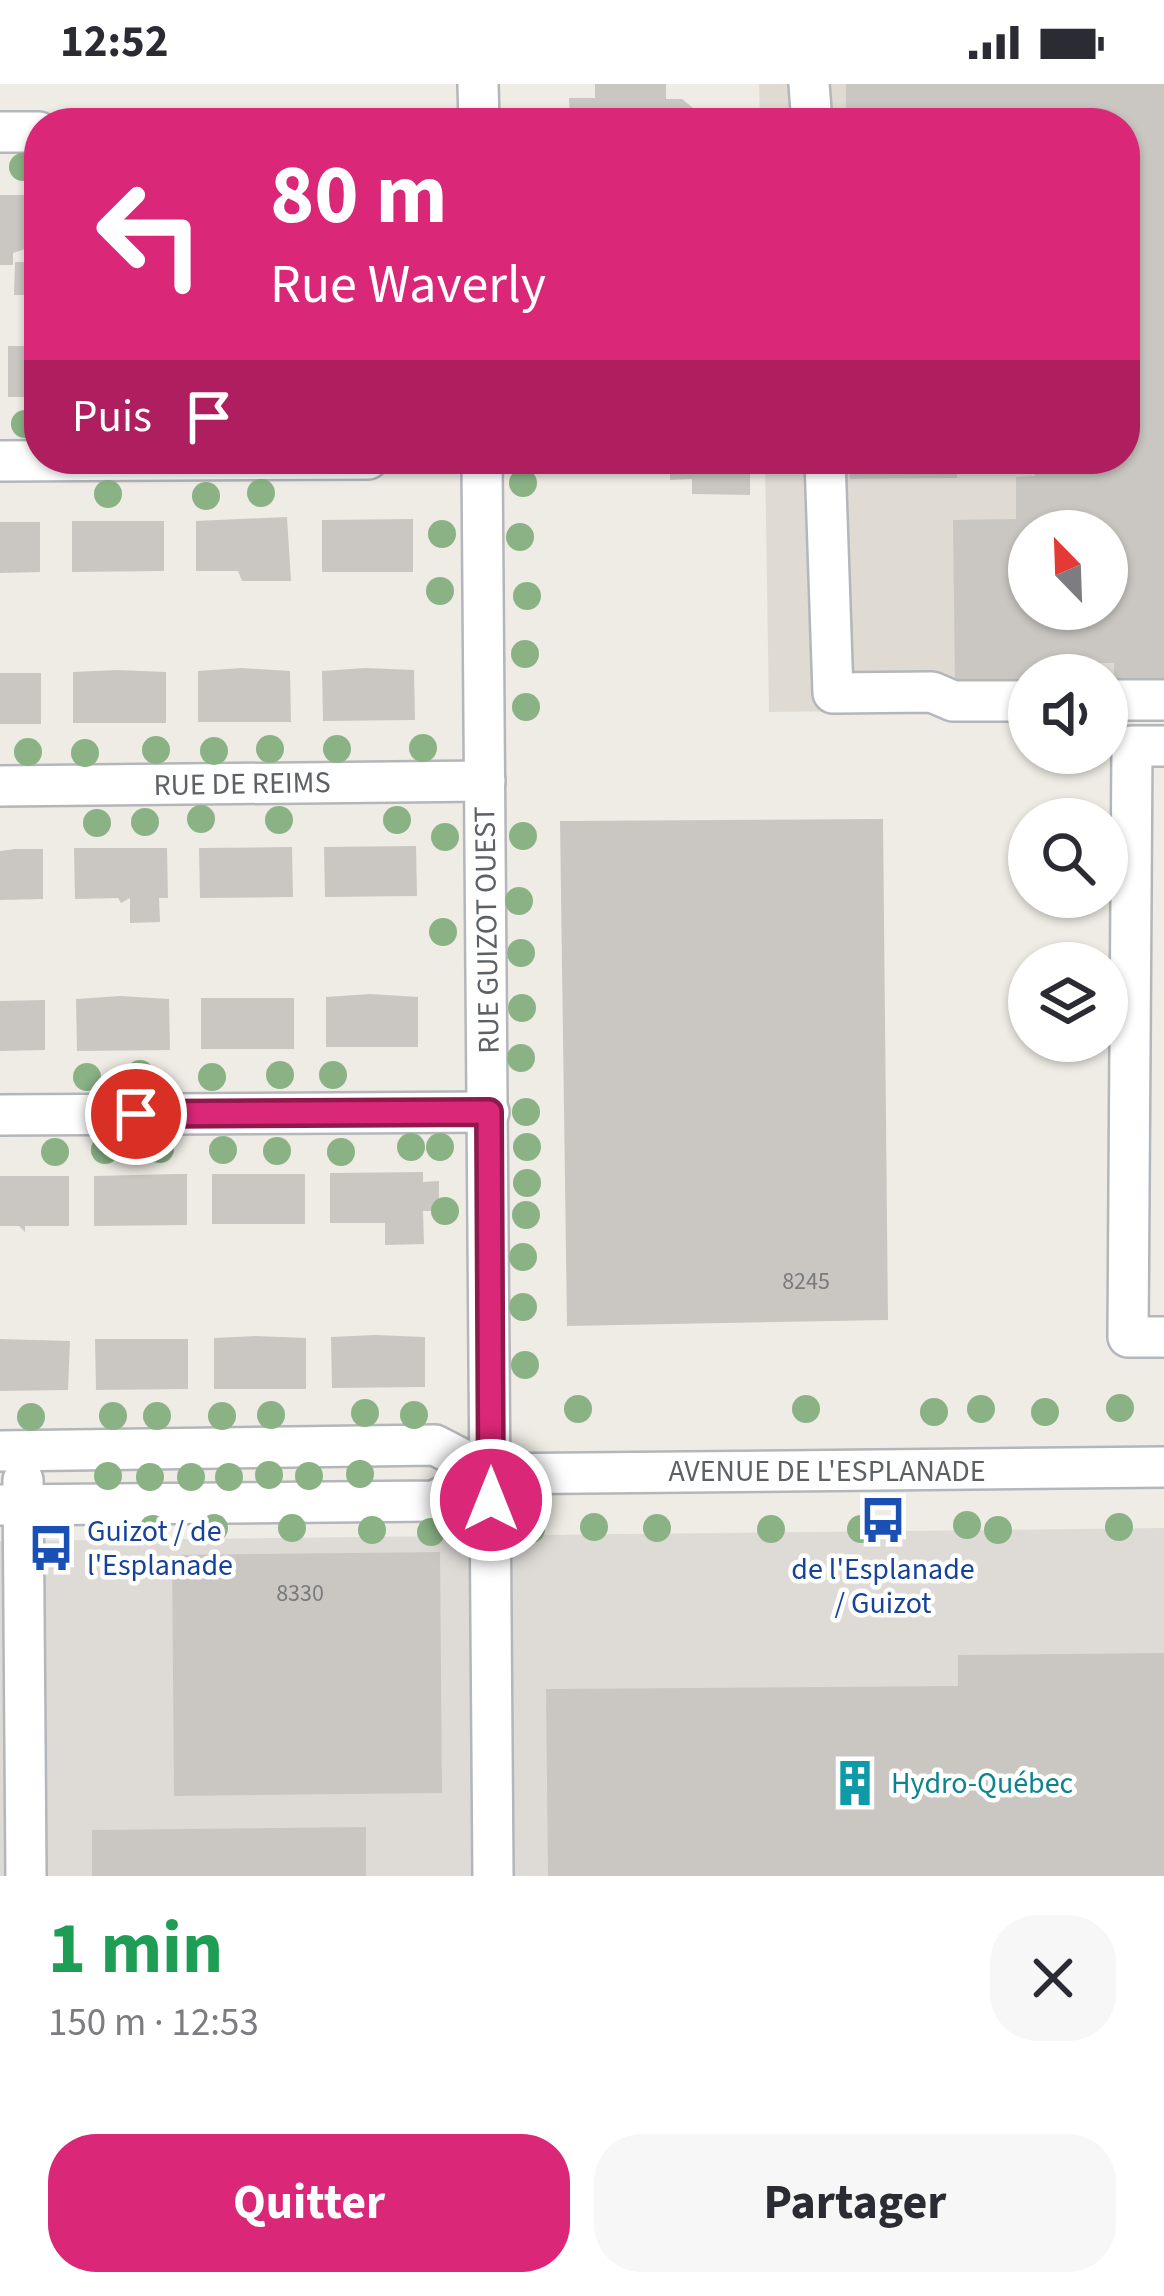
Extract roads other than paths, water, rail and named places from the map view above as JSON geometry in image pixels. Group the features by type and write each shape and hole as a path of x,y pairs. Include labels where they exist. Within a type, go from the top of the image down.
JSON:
{"street":[{"name":"RUE GUIZOT OUEST","path":"482,474 493,1876"},
{"path":"826,474 833,693 932,692 952,701 1008,701"},
{"path":"1128,700 1164,700"},
{"path":"1164,746 1132,746 1129,1337 1164,1337"},
{"name":"RUE DE REIMS","path":"0,786 485,781"},
{"path":"0,1115 489,1112"},
{"name":"AVENUE DE L'ESPLANADE","path":"11,1451 436,1445 491,1474"},
{"path":"11,1451 26,1876"},
{"name":"AVENUE DE L'ESPLANADE","path":"11,1505 434,1501 491,1474 1164,1467"}],"place":[{"name":"de l'Esplanade / Guizot","path":"883,1520"},
{"name":"Guizot / de l'Esplanade","path":"51,1548"},
{"name":"Hydro-Québec","path":"855,1783"}]}
